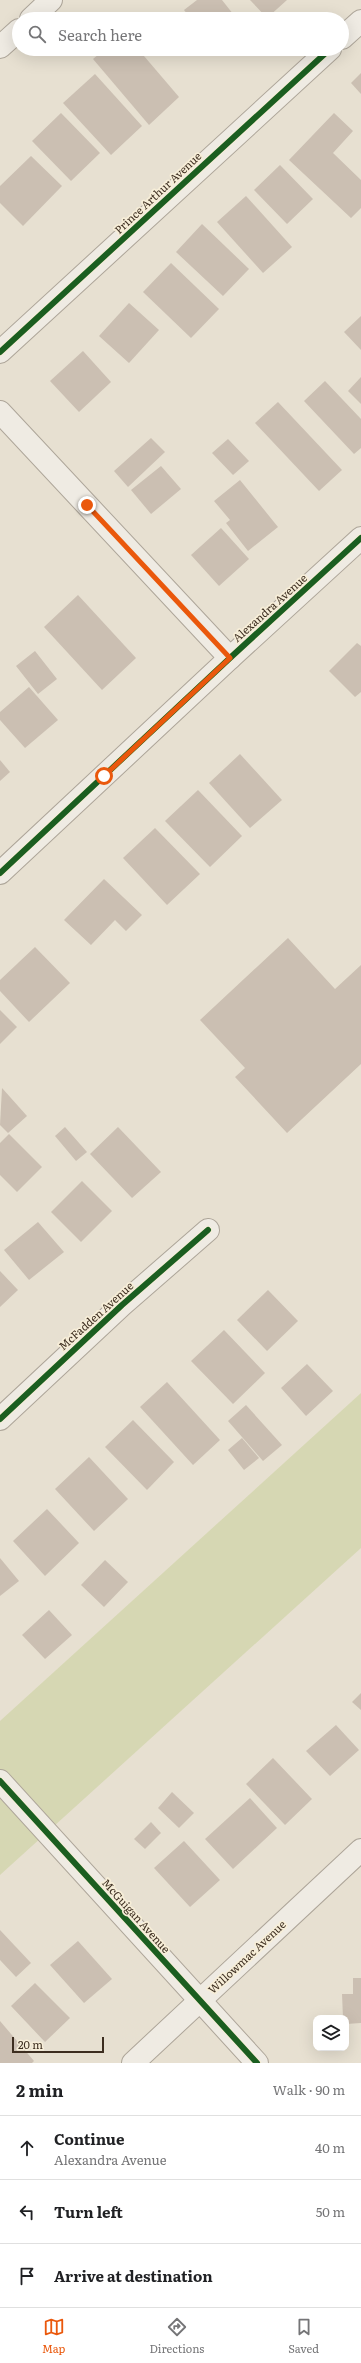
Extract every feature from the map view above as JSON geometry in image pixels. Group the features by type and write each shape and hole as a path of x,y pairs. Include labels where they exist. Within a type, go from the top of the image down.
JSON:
{"street":[{"path":"38,12 51,0"},
{"path":"349,32 361,21"},
{"path":"0,47 12,36"},
{"name":"Prince Arthur Avenue","path":"0,352 322,56"},
{"path":"0,412 230,658"},
{"name":"Alexandra Avenue","path":"0,873 361,538"},
{"name":"McFadden Avenue","path":"0,1419 122,1305 208,1230"},
{"name":"McGuigan Avenue","path":"0,1782 257,2063"},
{"name":"Willowmac Avenue","path":"133,2063 361,1850"}],"green space":[{"path":"361,1393 361,1548 0,1875 0,1721"}],"building":[{"path":"197,0 222,0 231,12 186,12 184,10"},
{"path":"250,0 287,0 274,12 261,12"},
{"path":"97,56 144,56 179,97 149,125 93,59"},
{"path":"361,73 361,94 351,83"},
{"path":"95,74 142,126 111,155 63,103"},
{"path":"61,113 100,153 71,181 32,141"},
{"path":"334,113 353,131 333,153 361,180 361,208 351,218 289,160"},
{"path":"31,156 62,186 23,226 0,203 0,186"},
{"path":"280,165 313,199 287,224 254,190"},
{"path":"246,196 292,247 263,273 217,222"},
{"path":"202,224 249,269 223,296 176,252"},
{"path":"171,263 219,309 191,338 143,292"},
{"path":"129,303 159,330 129,363 99,336"},
{"path":"361,316 361,350 344,332"},
{"path":"83,351 111,382 79,412 50,381"},
{"path":"361,377 361,404 348,391"},
{"path":"325,381 361,419 361,448 354,454 304,401"},
{"path":"278,402 342,470 319,491 255,423"},
{"path":"151,438 165,452 128,487 114,471"},
{"path":"228,439 249,461 233,475 212,453"},
{"path":"161,466 181,489 151,514 131,490"},
{"path":"240,480 278,527 248,551 226,523 230,520 214,501"},
{"path":"221,528 249,559 219,586 191,555"},
{"path":"78,595 136,658 102,690 44,627"},
{"path":"357,643 361,646 361,692 355,697 329,671"},
{"path":"35,651 57,679 38,694 16,666"},
{"path":"29,687 58,720 25,748 0,720 0,712"},
{"path":"240,754 282,800 250,828 209,783"},
{"path":"0,760 10,772 0,781"},
{"path":"198,790 242,836 210,867 165,821"},
{"path":"155,828 200,874 167,905 123,858"},
{"path":"104,879 142,915 126,931 115,920 91,945 64,920"},
{"path":"288,938 335,989 361,965 361,1064 287,1133 235,1077 245,1068 200,1020"},
{"path":"35,947 70,983 29,1022 0,991 0,980"},
{"path":"0,1010 17,1027 0,1044"},
{"path":"2,1088 27,1116 8,1133 0,1125"},
{"path":"65,1127 87,1152 76,1161 55,1136"},
{"path":"118,1127 161,1172 132,1198 90,1154"},
{"path":"9,1134 42,1167 17,1192 0,1175 0,1143"},
{"path":"82,1181 112,1211 81,1242 51,1212"},
{"path":"38,1222 64,1252 29,1280 4,1250"},
{"path":"0,1271 18,1290 0,1307"},
{"path":"268,1290 298,1321 267,1351 237,1320"},
{"path":"224,1330 265,1373 233,1404 191,1361"},
{"path":"307,1364 333,1391 306,1416 281,1388"},
{"path":"167,1382 220,1440 193,1465 140,1407"},
{"path":"246,1405 282,1445 263,1461 228,1421"},
{"path":"133,1420 174,1462 147,1490 105,1447"},
{"path":"242,1438 259,1458 244,1470 228,1450"},
{"path":"89,1457 128,1499 94,1531 55,1489"},
{"path":"47,1509 79,1543 45,1576 13,1541"},
{"path":"0,1558 19,1581 0,1596"},
{"path":"105,1560 128,1582 104,1607 81,1585"},
{"path":"49,1610 72,1635 45,1659 22,1635"},
{"path":"361,1693 361,1710 352,1702"},
{"path":"336,1725 359,1750 330,1776 306,1751"},
{"path":"273,1758 312,1799 285,1825 246,1784"},
{"path":"172,1792 194,1813 179,1828 158,1808"},
{"path":"250,1798 277,1828 233,1869 205,1839"},
{"path":"151,1822 161,1833 145,1849 134,1839"},
{"path":"184,1841 220,1880 190,1907 154,1868"},
{"path":"0,1930 31,1963 16,1977 0,1960"},
{"path":"78,1941 112,1979 84,2003 50,1965"},
{"path":"353,1978 361,1978 361,2023 349,2024 349,2015 343,2015 342,1994 353,1994"},
{"path":"35,1983 70,2018 45,2042 11,2006"},
{"path":"0,2021 34,2061 32,2063 0,2063"}],"cycle path":[{"path":"0,352 322,56"},
{"path":"0,873 361,538"},
{"path":"0,1419 122,1305 208,1230"},
{"path":"0,1781 257,2063"}],"route":[{"path":"87,505 230,658 104,776"}]}
